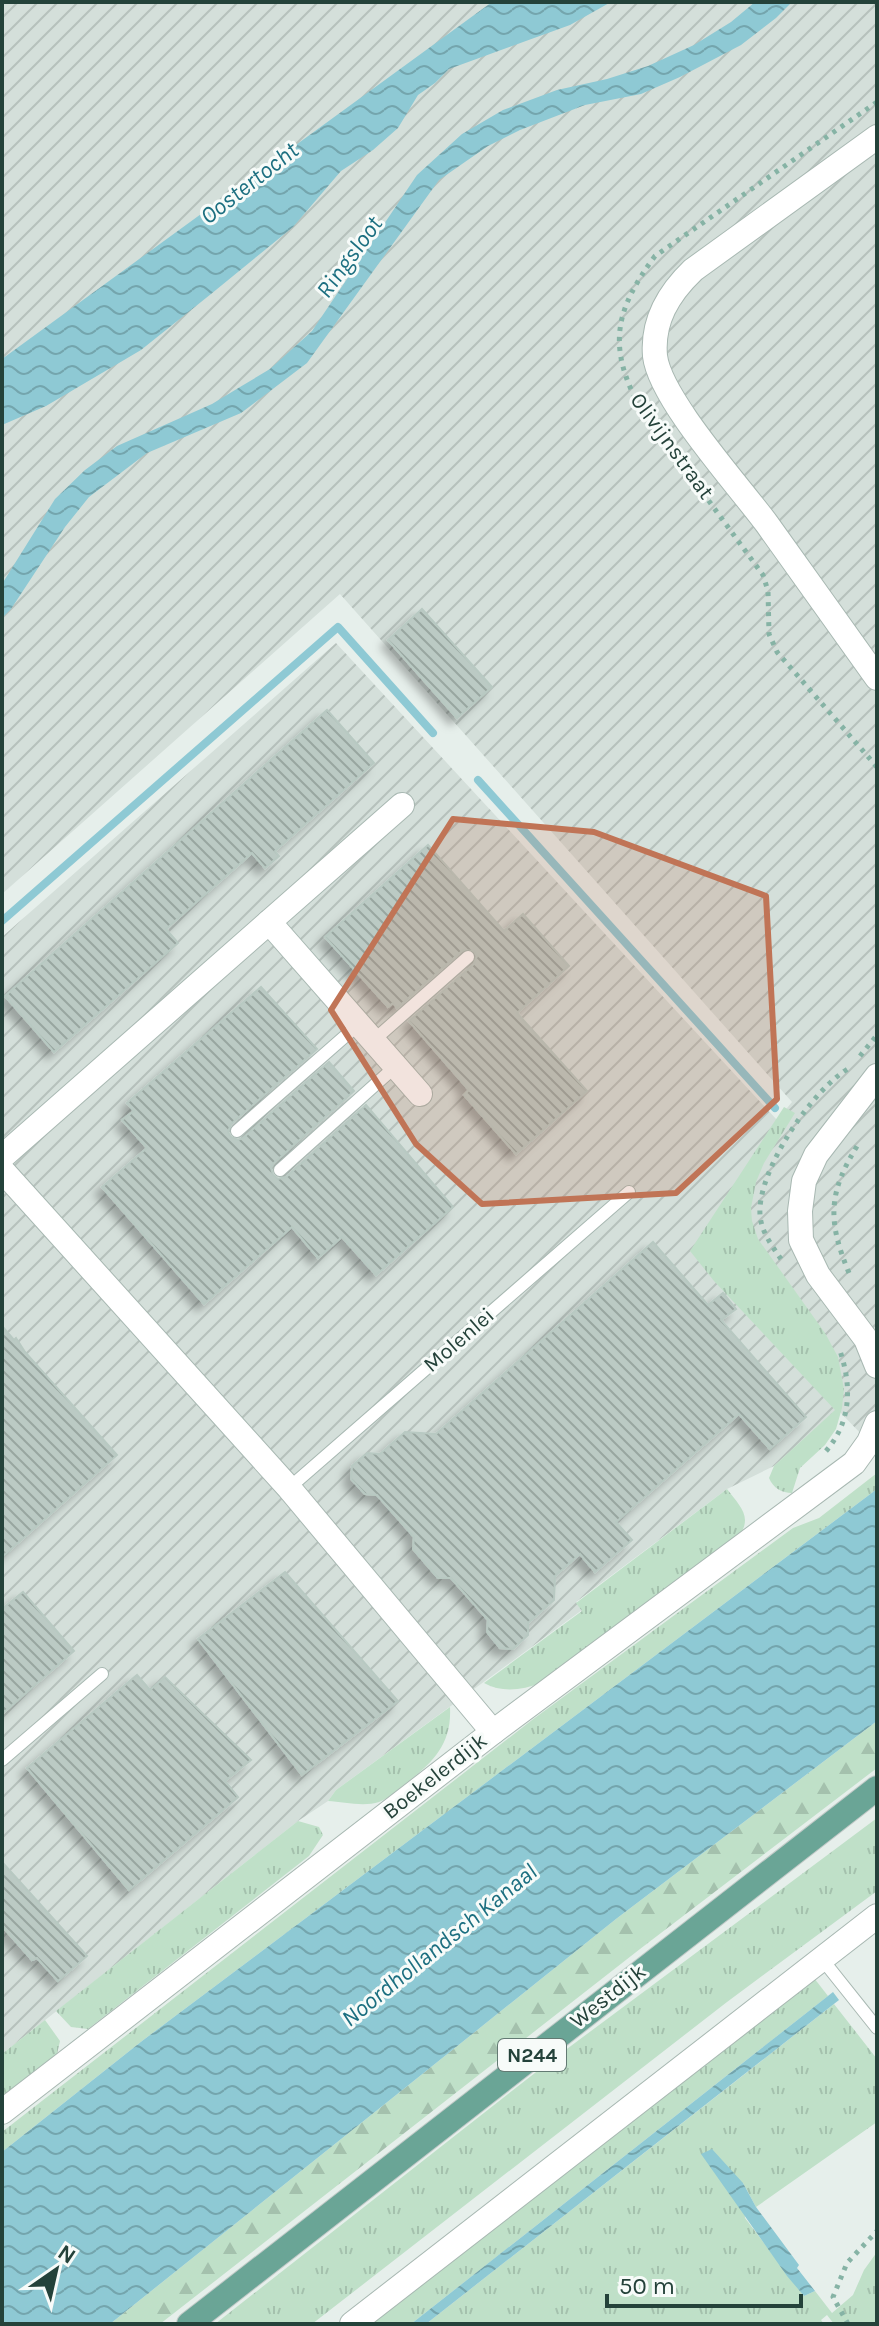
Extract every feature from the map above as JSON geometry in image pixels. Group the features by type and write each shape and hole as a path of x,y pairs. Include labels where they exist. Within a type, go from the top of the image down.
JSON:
{"main road":[{"name":"Westdijk","path":"189,2324 877,1788"}],"street":[{"name":"Olivijnstraat","path":"877,137 693,270 676,286 664,303 658,322 655,358 660,375 679,409 766,522 877,678"},
{"path":"2,1157 402,805"},
{"path":"269,922 420,1094"},
{"path":"877,1076 816,1155 804,1181 800,1211 801,1240 818,1275 866,1339 877,1366"},
{"path":"2,1170 289,1488 493,1732"},
{"name":"Boekelerdijk","path":"2,2112 493,1732 854,1463 873,1432"},
{"path":"352,2324 877,1916"}],"lane":[{"path":"237,1131 468,957"},
{"path":"280,1170 396,1066"},
{"name":"Molenlei","path":"289,1488 629,1192"},
{"path":"2,1760 102,1674"},
{"path":"822,1959 877,2028"}],"path":[{"name":"Olivijnstraat","path":"877,102 655,256 638,278 618,331 619,358 638,404 763,575 768,591 769,634 777,652 877,767"},
{"path":"851,1068 877,1035"},
{"path":"852,1278 836,1243 833,1214 836,1189 844,1166 863,1138"},
{"path":"848,2324 833,2297 847,2263 877,2231"}],"highlighted area":[{"path":"453,819 594,832 766,896 777,1099 676,1193 482,1204 416,1144 331,1010"}],"shaded area":[{"path":"2,2 877,2 877,1445 865,1438 783,1353 836,1410 774,1466 727,1489 576,1602 582,1610 336,1790 328,1801 298,1821 2,2054 2,937 336,643 777,1120 792,1102 340,594 2,894"}],"green space":[{"path":"784,1107 795,1113 756,1182 752,1221 758,1239 825,1333 838,1357 844,1389 836,1429 825,1445 800,1468 792,1493 778,1489 771,1482 769,1478 774,1466 835,1410 714,1281 690,1251"},
{"path":"877,1473 877,1489 142,2041 2,2152 2,2132 532,1720 793,1528 819,1518"},
{"path":"727,1489 744,1515 741,1533 541,1683 512,1689 484,1683 582,1611 576,1603"},
{"path":"450,1707 448,1732 438,1752 392,1794 373,1803 328,1801 336,1790"},
{"path":"877,1721 877,1768 160,2324 110,2324 616,1919"},
{"path":"877,1818 877,1891 727,2002 312,2324 215,2324 540,2069"},
{"path":"298,1821 319,1827 323,1835 309,1856 88,2029 71,2027 56,2011"},
{"path":"814,1978 828,1996 411,2324 371,2324"},
{"path":"834,2004 877,2059 877,2122 756,2207 743,2183 745,2218 804,2296 815,2291 832,2313 853,2295 864,2270 877,2252 877,2324 834,2324 827,2315 821,2320 824,2324 426,2324"},
{"path":"45,2020 60,2041 57,2054 2,2098 2,2054"}],"water":[{"name":"Oostertocht","path":"492,2 611,2 570,25 449,69 418,95 398,128 373,150 341,171 293,227 141,350 46,406 2,425 2,359"},
{"path":"755,2 792,2 741,45 680,77 641,94 585,105 520,130 488,146 439,180 307,363 241,413 147,453 89,497 2,618 2,584 55,499 85,470 117,446 212,404 270,369 312,331 417,175 462,134 503,110 557,90 648,66 694,45 731,22"},
{"name":"Noordhollandsch Kanaal","path":"877,1489 877,1721 616,1919 110,2324 2,2324 2,2152 142,2041"},
{"path":"833,1992 839,2000 426,2324 411,2324"},
{"path":"712,2149 743,2183 756,2207 815,2291 804,2296 787,2276 701,2154"}],"building":[{"path":"422,609 492,687 457,718 388,640"},
{"path":"327,710 374,763 275,851 279,856 265,868 252,853 166,929 178,943 54,1052 5,996"},
{"path":"428,845 504,931 523,914 569,966 517,1013 587,1091 516,1154 464,1095 469,1090 409,1021 474,964 477,956 474,951 463,950 397,1008 393,1003 388,1007 325,937"},
{"path":"261,987 317,1049 231,1124 228,1132 231,1137 238,1140 243,1138 329,1062 354,1091 274,1163 271,1168 273,1175 278,1179 286,1177 366,1105 453,1207 376,1275 342,1237 318,1258 292,1227 204,1304 102,1187 147,1148 122,1120 134,1111 127,1103"},
{"path":"653,1242 708,1305 723,1293 736,1309 721,1320 806,1417 770,1449 739,1414 616,1522 632,1540 595,1572 580,1554 555,1576 554,1600 528,1623 528,1635 513,1649 500,1648 487,1632 488,1620 451,1578 438,1578 413,1549 414,1537 377,1495 365,1494 351,1479 352,1466 367,1453 380,1454 405,1432 436,1434"},
{"path":"2,1326 14,1340 16,1338 117,1455 2,1557"},
{"path":"285,1572 398,1701 302,1775 198,1639"},
{"path":"23,1592 74,1651 2,1714 2,1609"},
{"path":"137,1675 150,1690 165,1677 251,1760 225,1781 238,1797 129,1890 27,1768"},
{"path":"2,1862 87,1956 58,1981 37,1958 32,1960 2,1926"}],"waterway":[{"path":"2,921 338,627 433,733"},
{"path":"478,780 775,1108"}],"water label":[{"name":"Ringsloot","path":"349,257"}]}
